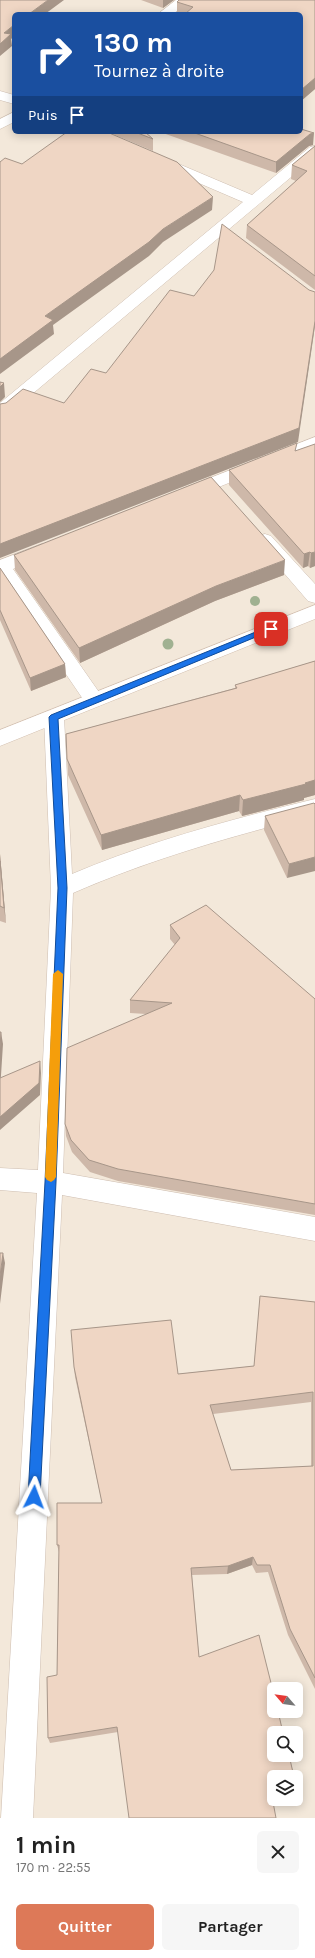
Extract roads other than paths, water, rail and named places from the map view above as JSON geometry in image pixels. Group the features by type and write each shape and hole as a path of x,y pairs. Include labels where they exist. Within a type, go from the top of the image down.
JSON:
{"street":[{"path":"167,12 185,0"},
{"path":"0,94 12,99"},
{"path":"0,125 12,117"},
{"path":"0,412 315,150"},
{"path":"150,157 253,201"},
{"path":"221,228 234,238"},
{"path":"170,500 219,488 315,442"},
{"path":"255,528 315,596"},
{"path":"60,543 1,567 94,700"},
{"path":"0,738 315,612"},
{"path":"17,1818 50,1182 62,888 54,717"},
{"path":"62,888 104,869 195,838 315,806"},
{"path":"0,1179 50,1182 315,1229"}]}
